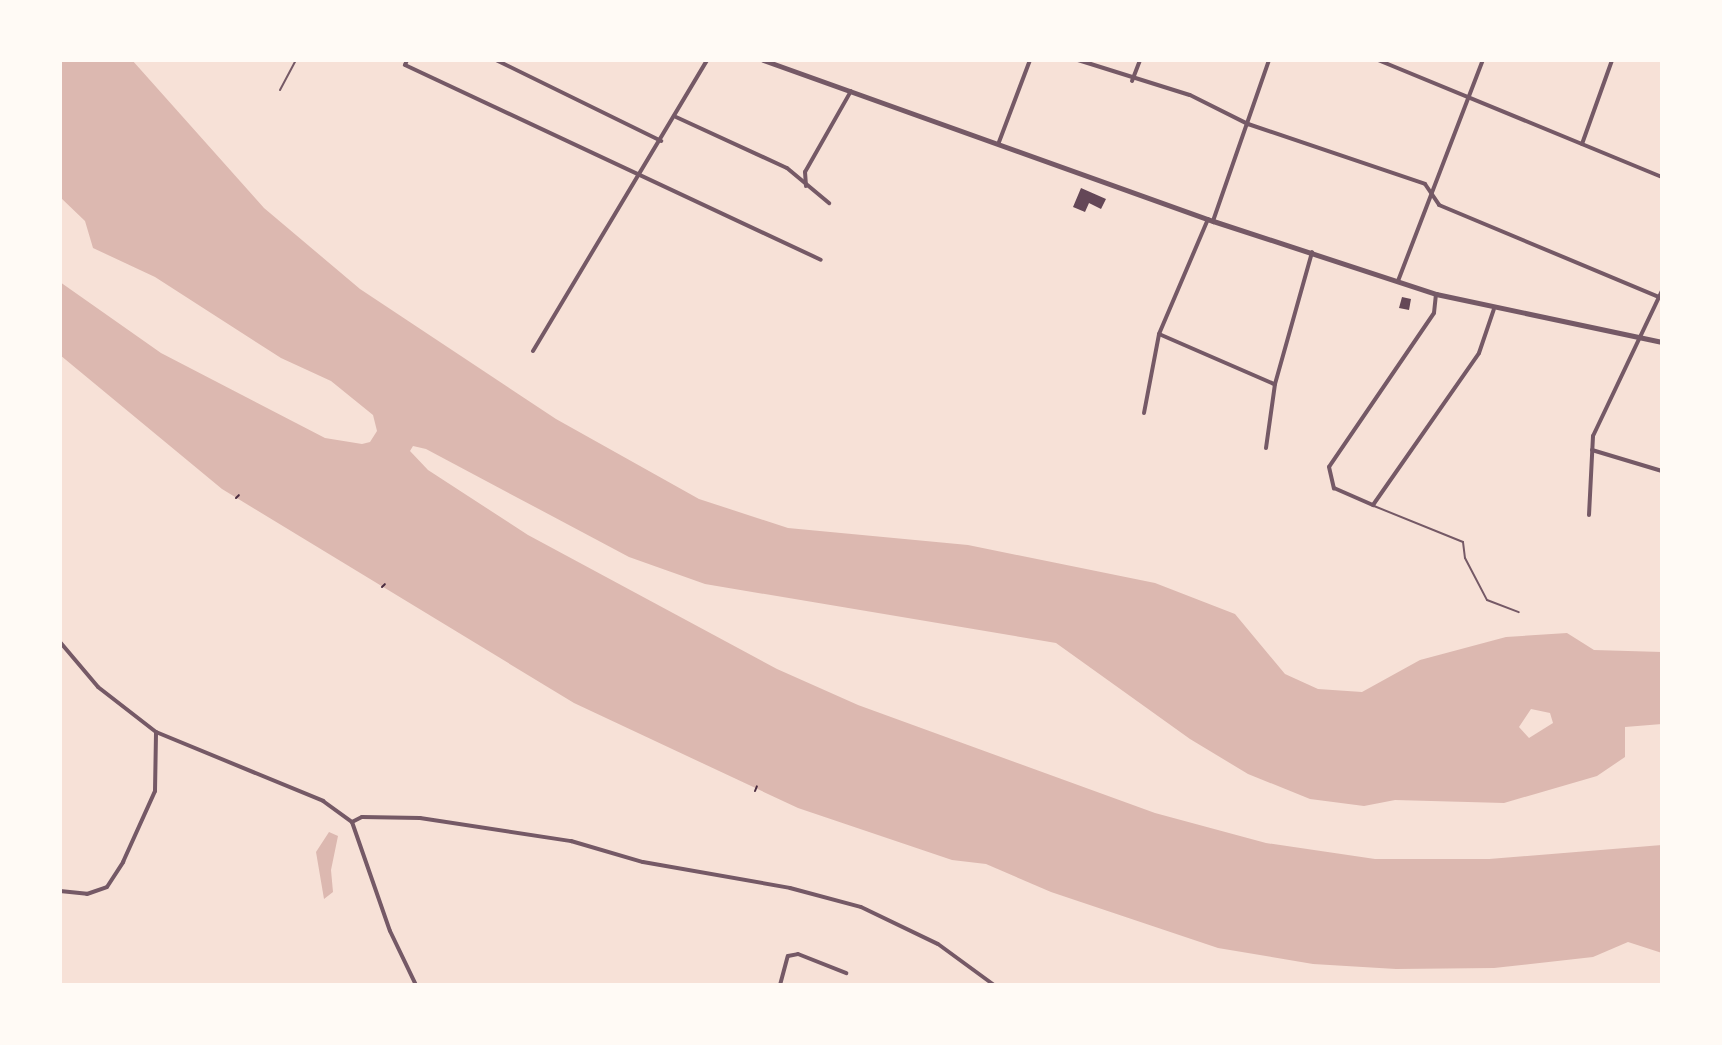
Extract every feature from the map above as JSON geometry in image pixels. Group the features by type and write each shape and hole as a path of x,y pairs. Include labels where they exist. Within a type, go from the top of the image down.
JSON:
{"street":[{"path":"496,60 661,141"},
{"path":"533,351 676,117 707,60"},
{"path":"763,60 1211,220 1436,294 1494,309 1662,342"},
{"path":"999,142 1030,60"},
{"path":"1078,60 1132,81 1190,95 1248,124 1425,184 1439,205 1659,297"},
{"path":"1132,81 1140,60"},
{"path":"1144,413 1159,334 1211,220 1269,60"},
{"path":"1378,60 1662,177"},
{"path":"1398,281 1483,60"},
{"path":"1582,144 1612,60"},
{"path":"406,63 640,177 821,260"},
{"path":"806,189 805,172 851,91"},
{"path":"676,117 787,168 806,189 829,203"},
{"path":"1266,448 1275,384 1312,251"},
{"path":"1589,515 1593,436 1662,291"},
{"path":"1436,294 1434,313 1413,347 1342,444 1329,467 1334,488 1373,505 1479,353 1494,309"},
{"path":"1159,334 1275,384"},
{"path":"1592,450 1662,471"},
{"path":"60,642 98,687 156,732 323,801 352,822 390,931 416,985"},
{"path":"60,891 87,894 107,887 123,862 155,791 156,732"},
{"path":"352,822 362,817 420,818 571,841 643,862 790,888 861,907 925,938 994,985"},
{"path":"780,985 788,956 798,954 846,973"}],"lane":[{"path":"280,90 296,60"},
{"path":"1373,505 1463,542 1465,558 1487,600 1519,612"}],"path":[{"path":"382,587 385,584"}],"shaded area":[{"path":"60,60 132,60 264,208 360,289 556,419 699,499 788,528 968,545 1155,583 1235,614 1285,674 1318,689 1362,692 1420,660 1506,637 1567,633 1594,650 1662,652 1662,724 1625,727 1625,757 1597,776 1504,803 1395,800 1364,806 1310,799 1248,774 1190,739 1056,643 705,584 629,557 426,449 413,446 410,451 428,470 528,535 777,669 858,705 1155,813 1266,843 1375,859 1489,859 1662,845 1662,953 1628,942 1593,957 1494,968 1396,969 1313,964 1218,948 1051,892 986,864 952,860 798,808 574,703 222,489 60,355 60,282 161,353 325,438 362,444 370,442 377,431 373,415 331,381 281,358 155,277 93,248 85,221 60,197","holes":["1531,709 1550,713 1553,723 1529,738 1519,727"]},
{"path":"329,832 338,836 331,870 333,892 324,899 316,852"}],"building":[{"path":"1081,188 1106,199 1101,209 1089,203 1085,212 1073,207"},
{"path":"1402,297 1411,299 1409,310 1399,308"}]}
